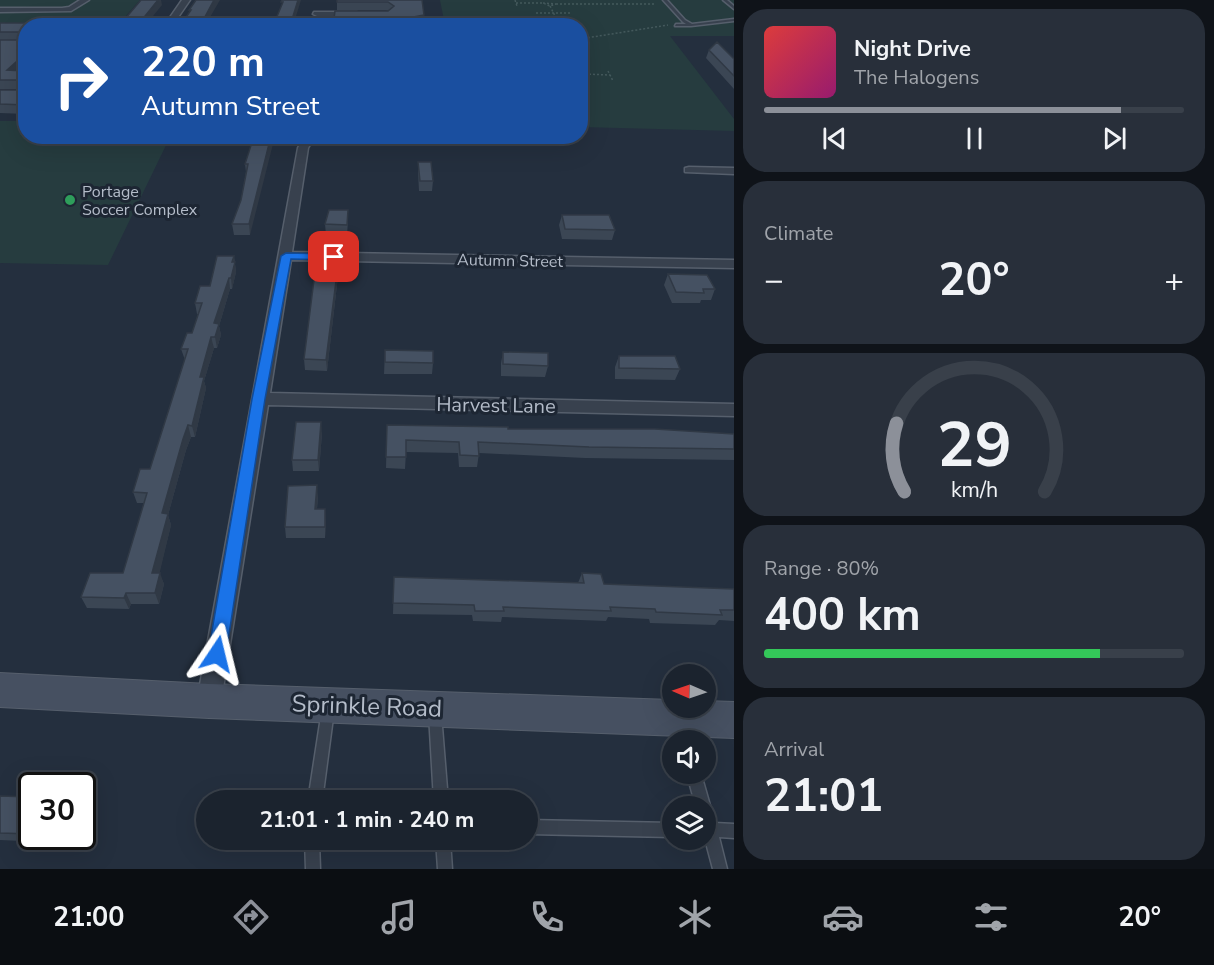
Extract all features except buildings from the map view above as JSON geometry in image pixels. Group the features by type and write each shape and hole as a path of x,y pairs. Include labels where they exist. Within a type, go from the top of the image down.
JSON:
{"main road":[{"name":"Sprinkle Road","path":"0,690 435,709 680,724 734,720"}],"street":[{"path":"0,10 71,9 85,0"},
{"path":"174,18 186,0"},
{"path":"316,18 318,10 364,14"},
{"path":"209,700 259,399 305,144"},
{"path":"689,170 734,171"},
{"name":"Autumn Street","path":"286,256 734,264"},
{"name":"Harvest Lane","path":"259,399 734,410"}],"lane":[{"path":"665,0 691,26"},
{"path":"725,0 734,8"},
{"path":"676,25 691,26 734,20"},
{"path":"316,790 328,705"},
{"path":"435,709 440,790"},
{"path":"538,827 662,830"},
{"path":"716,830 734,831"},
{"path":"312,850 313,869"},
{"path":"444,850 445,869"},
{"path":"714,850 720,869"}],"path":[{"path":"515,0 517,5 548,1 556,4"},
{"path":"543,3 550,6 556,4 658,4"},
{"path":"550,6 556,18"},
{"path":"537,13 570,13"},
{"path":"589,38 676,25"},
{"path":"608,71 613,81"},
{"path":"588,74 610,75"}],"green space":[{"path":"0,0 140,0 124,18 18,18 18,27 0,27"},
{"path":"440,0 734,0 734,36 670,36 734,119 734,131 588,127 588,18 444,18"},
{"name":"Portage Soccer Complex","path":"0,121 18,121 18,144 167,144 108,265 0,263"}],"place":[{"name":"Portage Soccer Complex","path":"70,200"}],"route":[{"path":"217,654 259,399 286,256 334,257"}]}
